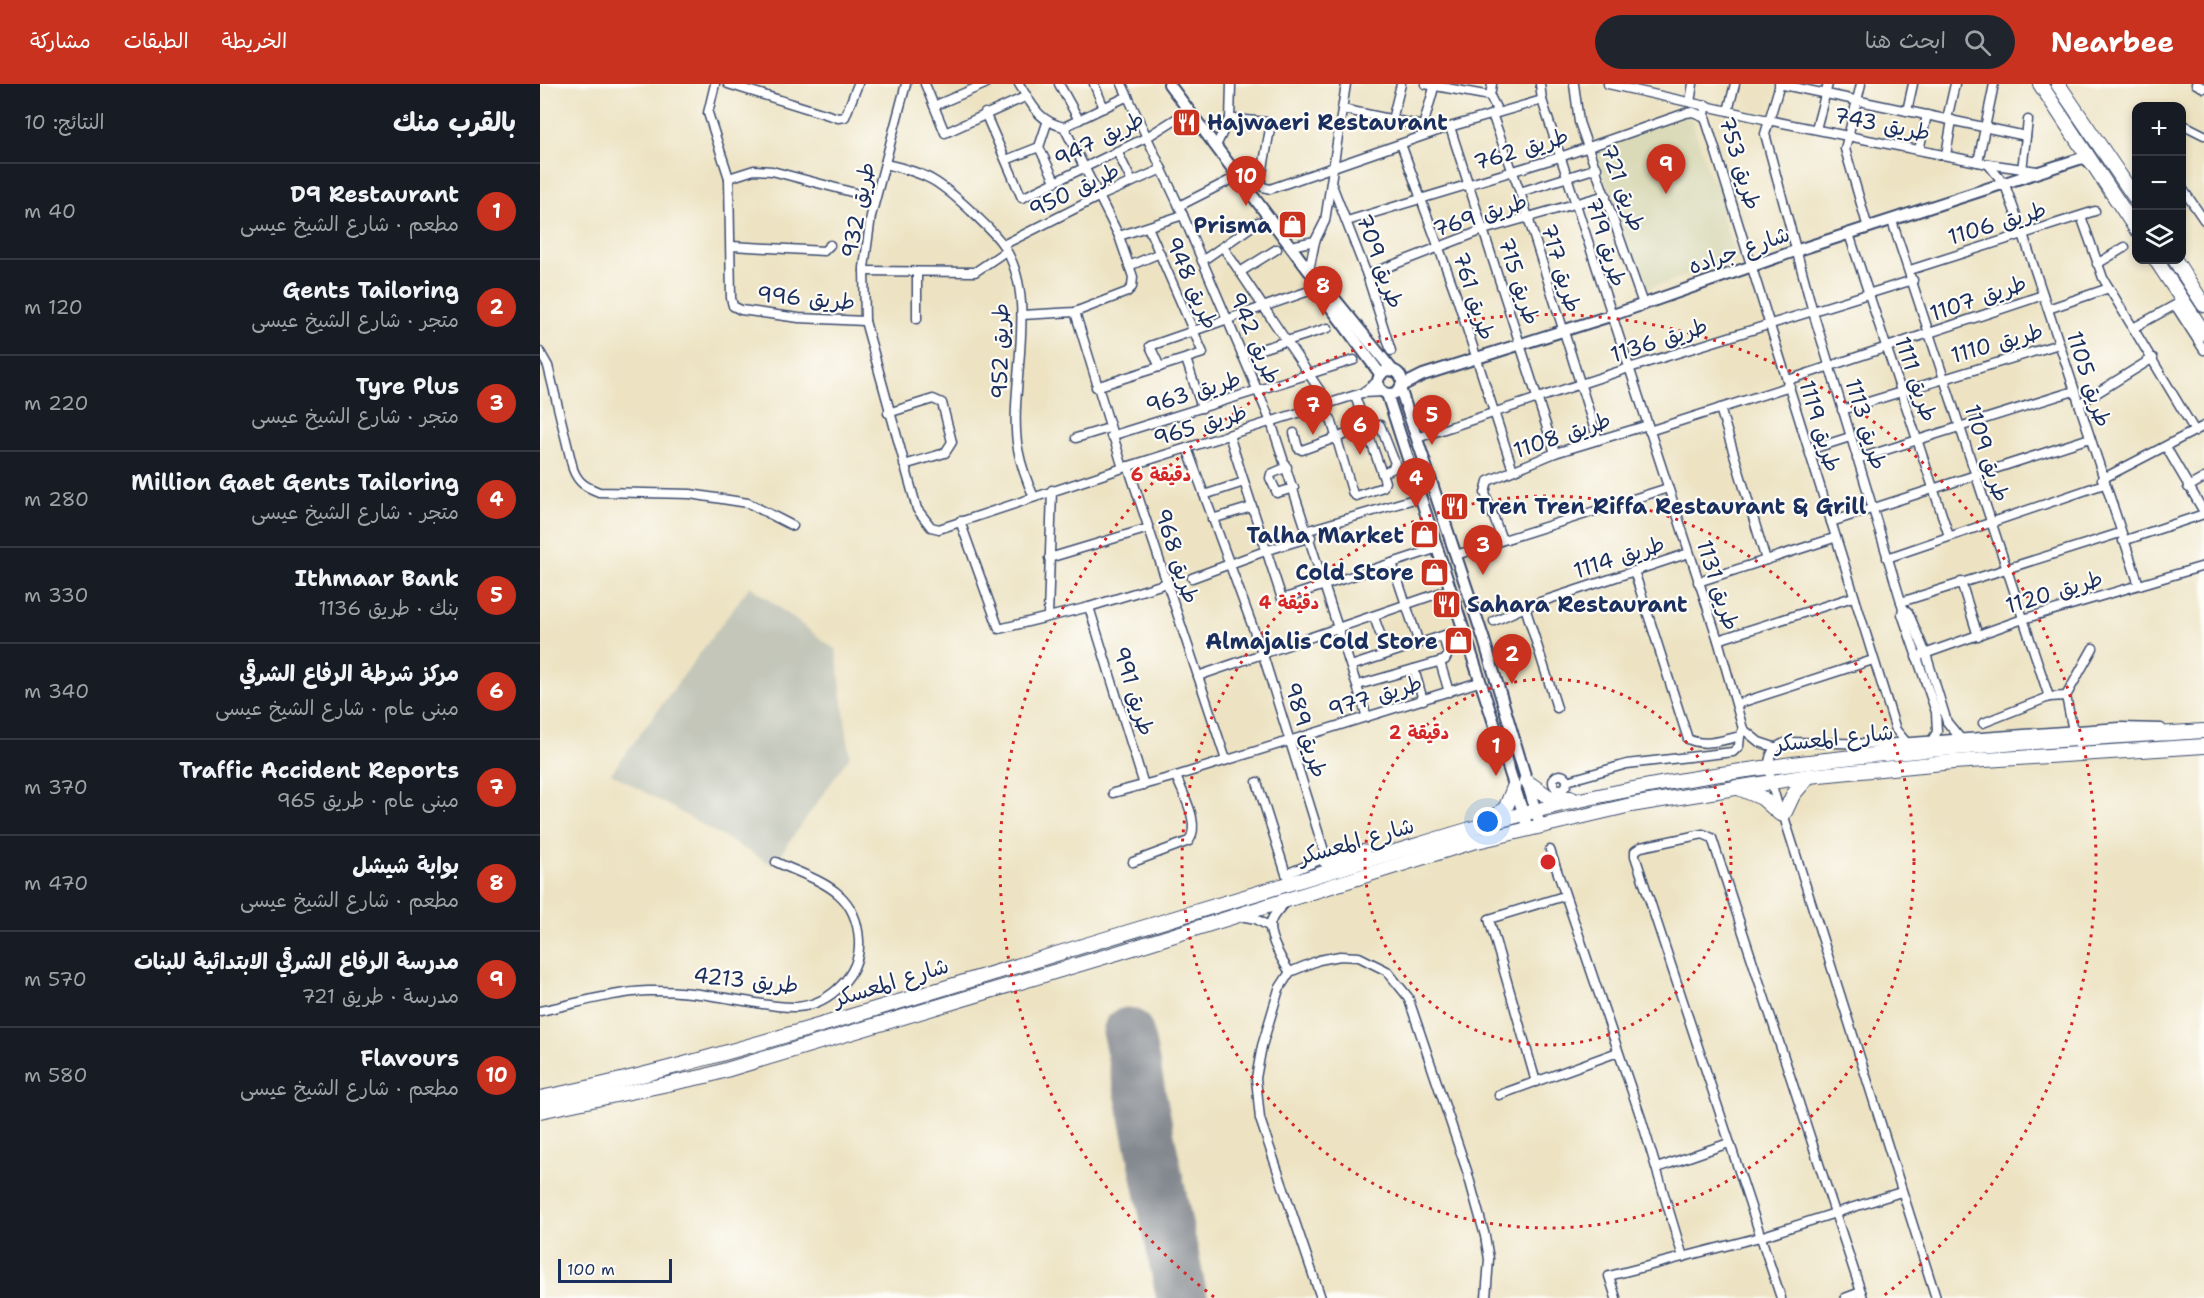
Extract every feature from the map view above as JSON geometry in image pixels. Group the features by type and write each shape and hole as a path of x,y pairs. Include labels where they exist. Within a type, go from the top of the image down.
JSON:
{"main road":[{"path":"2040,84 2132,223"},
{"path":"2058,84 2098,138"},
{"path":"2070,84 2098,138 2132,193"},
{"path":"2159,264 2204,333"},
{"path":"2178,264 2204,304"},
{"name":"شارع المعسكر","path":"540,1111 706,1076 1237,916 1469,843 1588,798 1772,765 1951,748 2197,731"},
{"name":"شارع المعسكر","path":"540,1098 628,1080 744,1048 1489,824 1532,820 1734,786 1809,776 1953,762 2204,746"},
{"path":"1734,786 1762,798 1784,816 1793,795 1809,776"},
{"path":"1489,824 1503,812 1520,784 1549,797 1588,798"},
{"path":"1307,877 1325,858 1343,857 1372,849 1395,852"}],"street":[{"name":"طريق 996","path":"715,84 708,113 729,178 733,306 741,310 799,318 865,321"},
{"path":"728,84 838,118 849,114 858,84"},
{"name":"طريق 932","path":"906,84 874,198 864,271 865,321 888,413 917,509 925,522 939,529 946,526"},
{"path":"925,84 945,133 986,112 1027,96"},
{"path":"934,106 985,84"},
{"path":"1019,84 1047,123 1064,127 1128,96"},
{"path":"1059,84 1079,120"},
{"path":"1094,84 1104,108"},
{"name":"طريق 942","path":"1122,84 1183,215 1271,422 1310,534 1367,717"},
{"path":"1169,84 1309,271 1330,293 1398,380 1456,555 1532,820"},
{"path":"1230,121 1231,84"},
{"name":"طريق 709","path":"1309,271 1315,240 1325,221 1346,84"},
{"path":"1392,120 1401,84"},
{"path":"1420,138 1431,85 1459,88 1490,96 1492,84"},
{"name":"طريق 719","path":"1540,84 1542,99 1610,316"},
{"name":"طريق 721","path":"1574,84 1579,122 1643,304"},
{"name":"طريق 743","path":"1608,84 1630,86 1658,95 1768,120 1988,165 2045,171"},
{"path":"1658,95 1662,84"},
{"path":"1690,102 1693,84"},
{"path":"1728,111 1735,84"},
{"path":"1768,120 1780,84 2026,136"},
{"path":"1816,129 1828,84"},
{"path":"1861,84 1845,149 1868,228"},
{"path":"1906,111 1913,84"},
{"path":"1946,155 1954,84"},
{"path":"1978,162 1994,84"},
{"path":"2196,84 2204,88"},
{"name":"طريق 717","path":"1490,96 1598,440"},
{"path":"1179,206 1241,179 1250,171 1260,185 1270,189 1332,166 1542,99"},
{"name":"طريق 753","path":"1706,105 1705,117 1753,265"},
{"path":"1342,108 1423,126"},
{"name":"طريق 947","path":"1006,160 1022,198 1147,137 1190,110"},
{"path":"986,112 1006,160 1039,147"},
{"name":"طريق 762","path":"1347,221 1560,157 1686,113 1693,112 1705,117"},
{"path":"1919,150 1927,115"},
{"path":"1216,146 1224,126 1230,121 1264,120 1270,129 1260,185"},
{"name":"طريق 1113","path":"1768,120 1766,134 1813,312 1902,605 1902,614 1938,723 1937,732 1932,741"},
{"path":"2022,170 2028,120"},
{"path":"1047,123 1039,147 1055,181"},
{"path":"2186,126 2204,135"},
{"path":"1022,315 1075,312 1127,292 1132,287 1129,266 1119,236 1098,197 1086,166 1064,127"},
{"name":"طريق 715","path":"1450,127 1555,453"},
{"path":"2069,162 2077,148 2074,134"},
{"name":"طريق 761","path":"1401,144 1439,246 1475,358 1496,413 1513,471"},
{"path":"1117,151 1132,182"},
{"path":"2069,162 2084,158 2097,168"},
{"name":"شارع جراده","path":"1398,380 1423,375 1610,316 1753,265 2005,185 2069,162"},
{"name":"طريق 952","path":"885,164 914,170 934,178 982,222 1004,248 1016,279 1022,315 1016,431 1018,449 1034,497"},
{"path":"1988,165 2005,185"},
{"name":"طريق 950","path":"864,271 975,272 1004,248 1098,197 1162,168"},
{"path":"1567,179 1597,168"},
{"path":"729,178 754,170 772,171 874,198"},
{"name":"طريق 719","path":"1520,192 1567,179"},
{"name":"طريق 709","path":"1332,184 1367,275 1391,351"},
{"name":"طريق 1105","path":"2005,185 2139,585"},
{"name":"طريق 769","path":"1367,275 1483,230 1606,195"},
{"path":"2186,195 2204,220"},
{"name":"طريق 1106","path":"1910,270 2095,211"},
{"path":"1119,236 1183,215"},
{"path":"2081,216 2097,264 2109,288 2195,431"},
{"name":"طريق 1109","path":"1892,221 2049,697"},
{"path":"1202,261 1258,222"},
{"name":"طريق 948","path":"1148,227 1203,354 1186,359"},
{"name":"طريق 1111","path":"1849,234 1948,536"},
{"path":"1291,246 1315,240"},
{"name":"طريق 996","path":"731,246 824,251 831,245"},
{"path":"1223,247 1329,404"},
{"path":"2097,264 2125,247"},
{"path":"1240,272 1277,249"},
{"path":"1129,266 1160,253"},
{"name":"طريق 1119","path":"1753,265 1834,538 1894,726 1907,743"},
{"path":"917,272 917,319"},
{"name":"طريق 1136","path":"1417,438 1629,368 1913,280"},
{"path":"1321,286 1321,294 1382,385 1438,548 1479,682 1520,784"},
{"path":"2048,309 2109,288"},
{"path":"1160,367 1150,346 1228,321 1309,291"},
{"name":"طريق 1107","path":"1720,408 1829,366 2043,295"},
{"path":"2133,328 2175,305 2204,350"},
{"name":"طريق 968","path":"1075,312 1110,432 1149,528 1226,760"},
{"name":"طريق 1131","path":"1610,316 1718,640 1737,704 1742,733"},
{"path":"1242,355 1328,328"},
{"name":"طريق 1110","path":"1842,410 2059,344"},
{"path":"540,352 548,366 573,469 577,480 587,487 599,492 690,494 748,503 793,526"},
{"path":"2079,404 2153,358"},
{"path":"1096,387 1186,359 1202,408"},
{"name":"طريق 963","path":"1076,438 1110,432 1202,408 1354,360"},
{"path":"1382,385 1395,393 1398,380"},
{"path":"1382,385 1398,380"},
{"name":"طريق 965","path":"946,526 1382,385"},
{"path":"1857,459 2074,391"},
{"path":"1331,420 1356,496 1383,487 1385,482 1366,427 1358,394"},
{"path":"888,413 933,399 942,404 952,442 950,448 945,453 904,465"},
{"path":"1720,408 1766,560"},
{"name":"طريق 1108","path":"1502,540 1485,493 1488,481 1555,453 1720,408"},
{"path":"1294,433 1298,448 1302,450 1366,427 1380,425 1395,464 1392,469 1382,473"},
{"path":"1887,558 2103,482 2204,426"},
{"path":"1229,435 1282,599 1438,548"},
{"path":"1809,450 1850,437"},
{"path":"1831,522 2090,438"},
{"path":"1902,605 1961,582 2204,513 2166,447"},
{"name":"طريق 989","path":"1187,448 1263,655 1325,858"},
{"path":"1287,467 1271,474 1270,478 1277,493 1294,488"},
{"path":"2188,487 2204,478"},
{"path":"1203,495 1244,482"},
{"path":"1456,555 1668,488"},
{"path":"1048,616 1052,490"},
{"path":"1192,578 1310,534 1421,497"},
{"path":"1212,519 1252,507"},
{"path":"960,521 999,629 1009,629 1167,583"},
{"path":"1049,558 1149,528"},
{"path":"1698,582 1834,538"},
{"name":"طريق 1114","path":"1494,621 1526,607 1689,553"},
{"path":"1392,563 1419,643"},
{"name":"طريق 1120","path":"1916,657 2023,619 2204,566"},
{"path":"1634,571 1694,755"},
{"path":"1961,582 1978,636"},
{"path":"1198,676 1451,589"},
{"path":"1718,640 1853,597"},
{"name":"طريق 1113","path":"1902,605 1908,612 1926,654 1947,722 1961,739"},
{"name":"طريق 991","path":"1089,607 1144,785"},
{"path":"1526,607 1557,708"},
{"path":"1374,617 1387,653"},
{"path":"1351,666 1463,629"},
{"path":"1358,685 1440,662 1448,654 1443,636"},
{"path":"2073,731 2066,696 2093,648"},
{"path":"1737,704 1873,660"},
{"path":"1440,662 1449,692"},
{"path":"1414,669 1423,700"},
{"name":"طريق 977","path":"1113,793 1176,776 1479,682"},
{"path":"1983,723 2049,697 2066,696"},
{"path":"1883,744 1892,734 1894,726"},
{"path":"1688,739 1704,743 1742,733 1774,747 1788,742 1907,743 2136,727 2197,731"},
{"path":"1567,781 1627,764 1733,752 1739,746 1742,733"},
{"path":"1774,747 1772,765 1784,816 1936,1298"},
{"path":"1133,862 1189,841 1194,833 1194,824 1176,776"},
{"path":"1257,782 1286,874 1325,858"},
{"path":"1781,1298 1634,854 1641,847 1703,834 1712,838 1862,1295 1845,1298"},
{"path":"1550,850 1657,1168 1683,1257"},
{"name":"طريق 4213","path":"540,1011 645,991 692,992 783,1007 815,1003 831,994 852,972 860,955 854,910 833,889 776,862"},
{"path":"1536,1082 1489,919 1564,896"},
{"path":"1270,927 1276,913 1287,900"},
{"path":"1237,916 1256,919 1270,927 1282,962 1290,972"},
{"path":"1321,1298 1260,1119 1256,1095 1262,1046 1279,988 1290,972 1319,960 1340,956 1359,957 1387,970 1408,997 1467,1171 1485,1236 1489,1259 1486,1298"},
{"path":"1499,1095 1618,1052"},
{"path":"1657,1168 1729,1143"},
{"path":"1616,1298 1609,1276 1760,1237 1901,1192"}],"shaded area":[{"path":"1690,114 1711,180 1718,179 1728,207 1720,210 1737,260 1643,290 1594,148"},
{"path":"750,586 836,650 850,756 773,865 611,773"}],"runway":[{"path":"1128,1033 1182,1298"}],"place":[{"name":"Hajwaeri Restaurant","path":"1186,122"},
{"name":"مدرسة الرفاع الشرقي الابتدائية للبنات","path":"1666,194"},
{"name":"Flavours","path":"1246,206"},
{"name":"Prisma","path":"1293,225"},
{"name":"بوابة شيشل","path":"1323,316"},
{"name":"Traffic Accident Reports","path":"1313,435"},
{"name":"Ithmaar Bank","path":"1432,445"},
{"name":"مركز شرطة الرفاع الشرقي","path":"1360,455"},
{"name":"Tren Tren Riffa Restaurant & Grill","path":"1455,506"},
{"name":"Million Gaet Gents Tailoring","path":"1416,508"},
{"name":"Talha Market","path":"1425,535"},
{"name":"Cold Store","path":"1435,572"},
{"name":"Tyre Plus","path":"1483,575"},
{"name":"Sahara Restaurant","path":"1446,604"},
{"name":"Almajalis Cold Store","path":"1459,641"},
{"name":"Gents Tailoring","path":"1512,684"},
{"name":"D9 Restaurant","path":"1496,776"}]}
